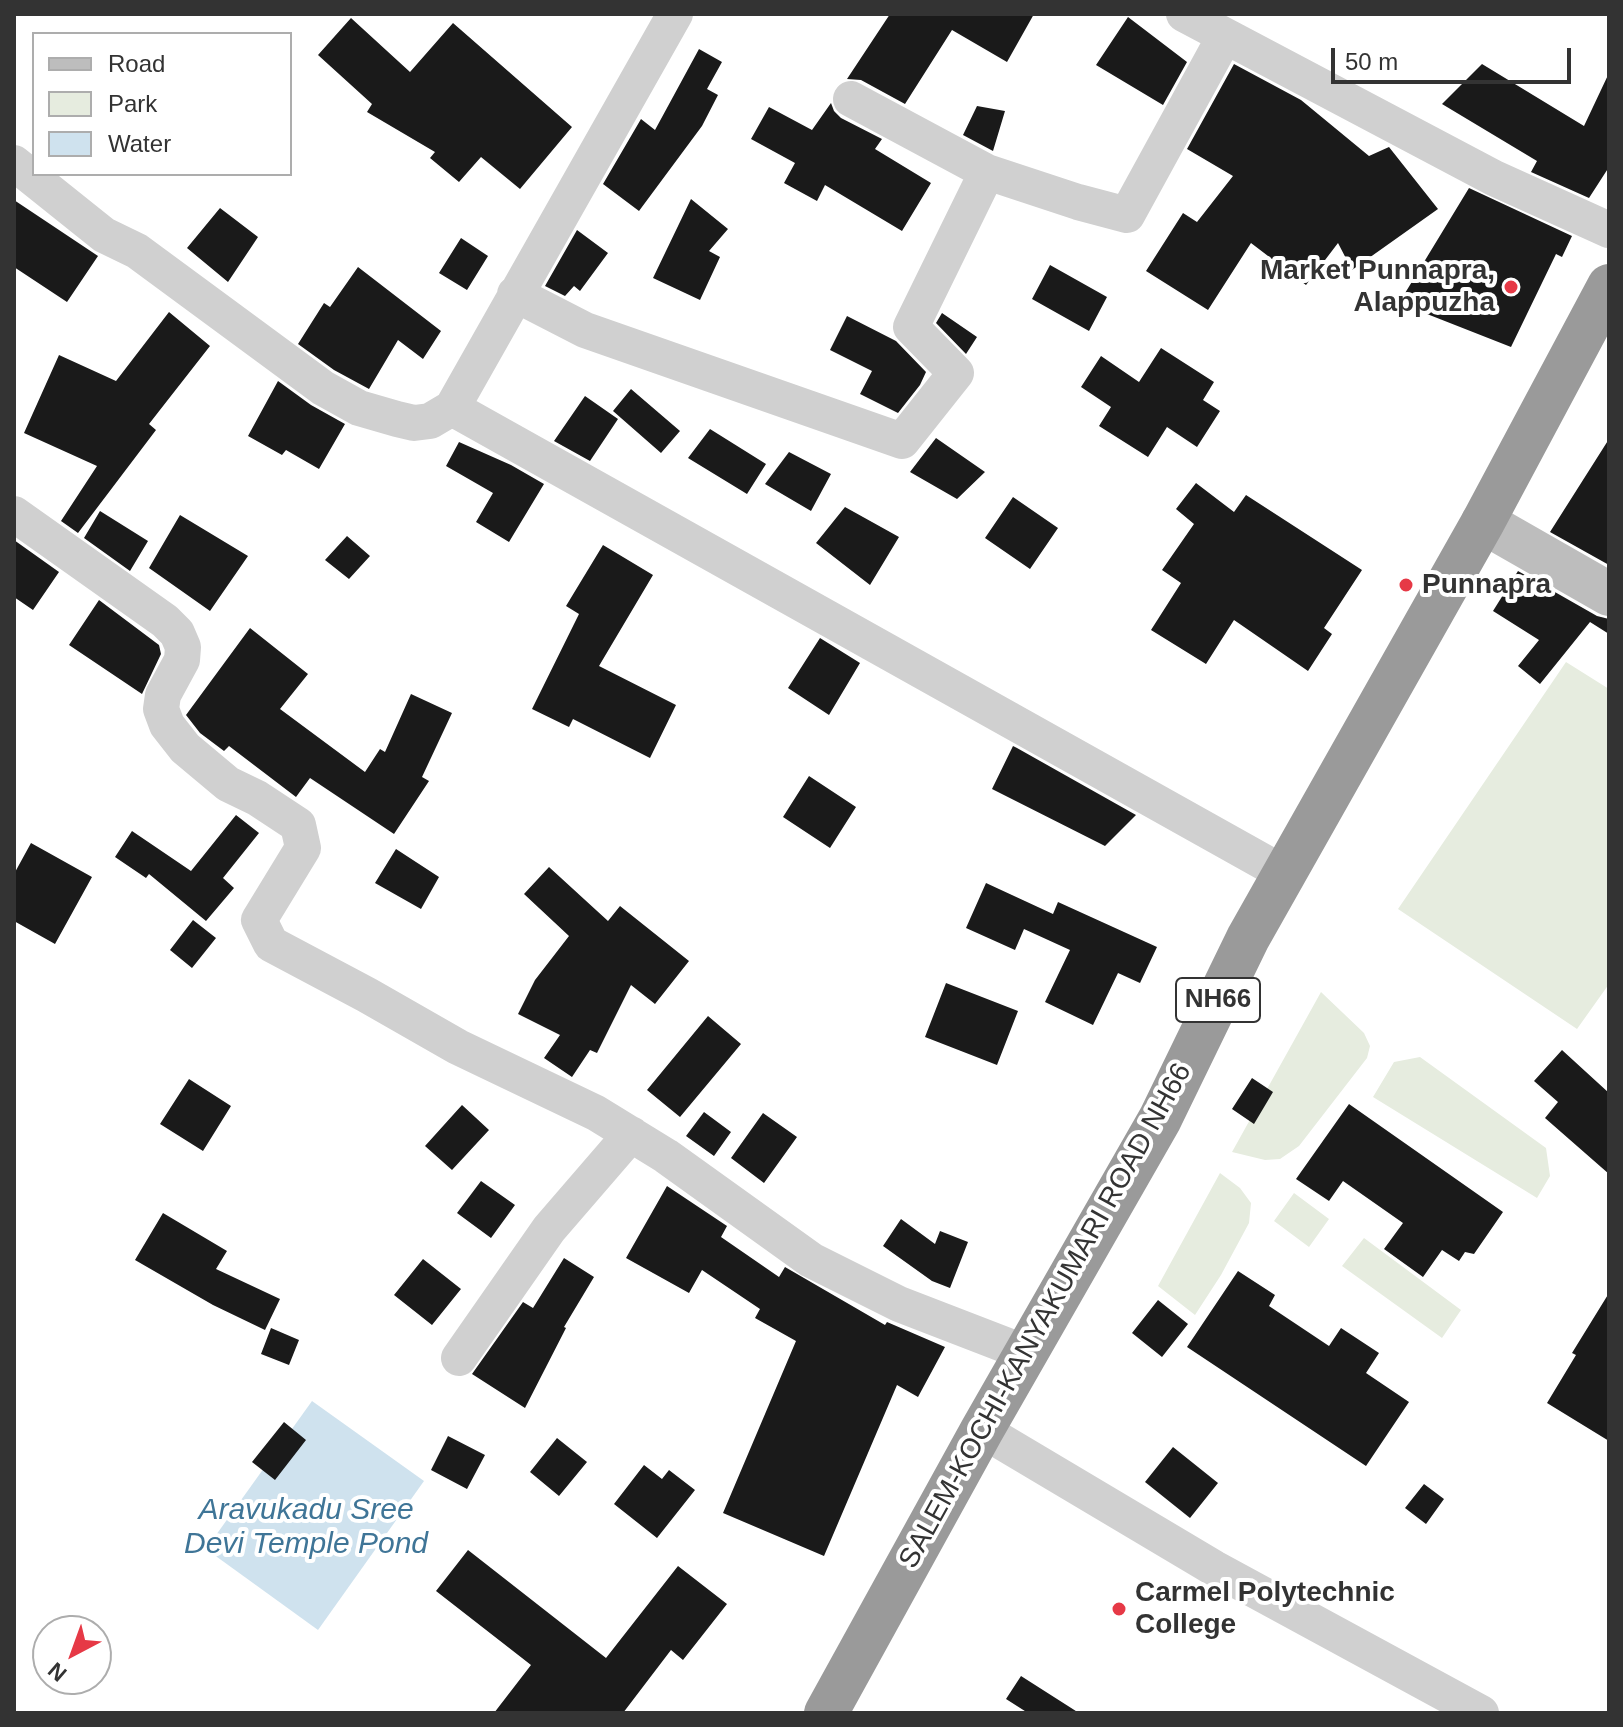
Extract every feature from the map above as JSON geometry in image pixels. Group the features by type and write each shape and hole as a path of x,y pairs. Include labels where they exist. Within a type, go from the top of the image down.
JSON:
{"highway":[{"name":"SALEM-KOCHI-KANYAKUMARI ROAD NH66","path":"826,1713 982,1430 1160,1119 1248,938 1483,522 1609,286"}],"street":[{"path":"14,163 104,235 137,251 323,388 359,408 414,423 430,421 452,408 675,14"},
{"path":"1187,15 1494,178 1609,230"},
{"path":"851,99 987,172 1127,215 1225,36"},
{"path":"515,294 585,330 902,441 956,373 911,327 987,172"},
{"path":"452,408 1285,874"},
{"path":"14,514 165,621 177,633 183,647 182,660 163,695 161,709 167,725 185,748 228,784 257,798 298,825 303,848 259,920 271,944 458,1047 596,1113 666,1156 811,1260 899,1304 1026,1353"},
{"path":"1483,522 1609,594"},
{"path":"459,1358 549,1229 631,1134"},
{"path":"982,1430 1214,1568 1481,1713"}],"green space":[{"path":"1566,662 1609,689 1609,984 1577,1029 1398,909"},
{"path":"1321,992 1364,1033 1370,1046 1367,1058 1299,1146 1280,1159 1265,1160 1232,1152"},
{"path":"1420,1057 1546,1148 1550,1176 1537,1198 1373,1097 1394,1062"},
{"path":"1220,1173 1240,1188 1251,1203 1249,1223 1195,1315 1158,1286"},
{"path":"1294,1193 1329,1219 1309,1247 1274,1221"},
{"path":"1364,1238 1461,1310 1442,1338 1342,1266"}],"water":[{"name":"Aravukadu Sree Devi Temple Pond","path":"312,1401 424,1481 318,1630 206,1549"}],"building":[{"path":"890,14 1034,14 1007,62 952,30 905,104 861,80 847,79"},
{"path":"1128,17 1187,62 1163,105 1096,65"},
{"path":"351,18 410,72 453,23 572,127 520,189 481,157 459,182 430,158 435,152 367,112 372,104 318,55"},
{"path":"699,49 722,62 707,89 718,95 702,126 639,211 603,184 641,119 655,130"},
{"path":"1234,64 1301,100 1369,156 1389,147 1438,209 1352,270 1338,243 1306,285 1251,243 1208,310 1146,271 1183,213 1197,222 1233,176 1187,149"},
{"path":"1482,64 1584,126 1609,73 1609,167 1589,198 1531,172 1537,161 1442,104"},
{"path":"831,103 841,118 882,139 875,149 931,183 902,231 825,185 817,201 784,183 795,163 751,139 769,107 812,130"},
{"path":"977,106 1005,111 993,151 963,135"},
{"path":"1469,188 1572,236 1562,257 1556,254 1511,347 1399,303"},
{"path":"691,199 728,229 709,251 720,257 700,300 653,278"},
{"path":"14,200 98,256 67,302 14,267"},
{"path":"220,208 258,237 228,282 187,248"},
{"path":"577,230 608,253 580,291 574,286 565,296 545,286"},
{"path":"461,238 488,256 467,290 439,273"},
{"path":"1050,265 1107,297 1089,331 1032,299"},
{"path":"358,267 441,331 423,359 398,340 369,389 334,370 298,344 324,303 330,307"},
{"path":"169,312 210,346 149,424 156,430 78,533 61,521 97,466 24,433 59,355 116,381"},
{"path":"942,313 977,337 966,354 936,323"},
{"path":"847,316 896,341 926,372 898,413 860,394 872,371 830,350"},
{"path":"1161,348 1214,382 1203,400 1220,411 1197,447 1167,427 1148,457 1099,426 1111,407 1081,387 1101,356 1139,382"},
{"path":"278,381 345,424 319,469 286,450 282,455 248,436"},
{"path":"631,389 680,431 661,453 613,411"},
{"path":"585,396 618,419 590,461 554,441"},
{"path":"710,429 766,464 747,494 688,458"},
{"path":"936,438 985,472 957,499 910,472"},
{"path":"1609,439 1609,565 1550,532"},
{"path":"459,442 511,465 544,484 509,542 476,522 493,493 446,466"},
{"path":"789,452 831,474 811,511 765,484"},
{"path":"1196,483 1234,512 1246,495 1362,570 1324,628 1332,634 1308,671 1234,620 1206,664 1151,630 1181,583 1162,570 1194,524 1176,509"},
{"path":"1013,497 1058,528 1030,569 985,538"},
{"path":"845,507 899,537 870,585 816,543"},
{"path":"100,511 148,541 130,571 84,538"},
{"path":"180,515 248,556 210,611 149,568"},
{"path":"347,536 370,556 349,579 325,560"},
{"path":"14,540 59,572 33,610 14,597"},
{"path":"603,545 653,575 599,666 676,705 650,758 573,719 569,727 532,709 579,614 566,606"},
{"path":"1518,571 1597,616 1609,619 1609,634 1590,622 1540,684 1518,666 1539,640 1493,611"},
{"path":"99,600 159,645 161,654 142,694 69,645"},
{"path":"250,628 308,674 280,709 365,772 380,749 385,752 411,694 452,713 422,777 429,781 394,834 310,778 296,797 229,746 224,751 200,733 186,715"},
{"path":"820,638 860,663 829,715 788,688"},
{"path":"1013,746 1136,815 1105,846 992,789"},
{"path":"809,776 856,807 830,848 783,817"},
{"path":"236,815 259,833 223,878 234,888 206,921 149,874 146,878 115,857 132,831 191,871"},
{"path":"31,843 92,877 55,944 14,921 14,874"},
{"path":"396,849 439,877 421,909 375,883"},
{"path":"549,867 608,921 620,906 689,961 655,1004 631,985 597,1053 590,1050 572,1077 544,1058 560,1035 518,1014 535,980 569,936 524,894"},
{"path":"986,883 1053,914 1058,902 1157,947 1140,983 1118,973 1093,1025 1045,1002 1070,950 1024,929 1015,950 966,928"},
{"path":"193,920 216,938 192,968 170,950"},
{"path":"946,983 1018,1011 997,1065 925,1037"},
{"path":"708,1016 741,1044 680,1117 647,1090"},
{"path":"1562,1050 1609,1093 1609,1174 1545,1118 1558,1102 1534,1081"},
{"path":"1252,1078 1273,1092 1254,1124 1232,1109"},
{"path":"189,1079 231,1106 203,1151 160,1124"},
{"path":"1349,1104 1503,1212 1474,1254 1465,1252 1459,1261 1442,1250 1423,1277 1384,1249 1403,1223 1343,1181 1329,1201 1296,1179"},
{"path":"462,1105 489,1130 452,1170 425,1146"},
{"path":"704,1112 731,1132 714,1156 686,1136"},
{"path":"763,1113 797,1137 764,1183 731,1158"},
{"path":"481,1181 515,1205 491,1238 457,1213"},
{"path":"667,1186 727,1226 721,1237 779,1277 785,1267 885,1325 887,1322 945,1347 918,1397 897,1385 824,1556 723,1513 796,1341 755,1318 760,1309 702,1270 689,1293 626,1258"},
{"path":"163,1213 227,1251 216,1269 280,1299 265,1330 213,1305 135,1260"},
{"path":"901,1219 935,1244 940,1231 968,1242 950,1288 932,1281 883,1246"},
{"path":"564,1258 594,1277 564,1327 525,1408 472,1374 523,1302 533,1308"},
{"path":"423,1259 461,1289 432,1325 394,1295"},
{"path":"1238,1271 1275,1295 1269,1306 1329,1346 1341,1328 1379,1353 1366,1373 1409,1402 1366,1466 1187,1347"},
{"path":"1609,1293 1609,1441 1547,1403 1576,1355 1572,1353"},
{"path":"1158,1300 1188,1324 1162,1357 1132,1333"},
{"path":"271,1328 299,1340 289,1365 261,1354"},
{"path":"284,1422 306,1440 275,1480 252,1462"},
{"path":"448,1436 485,1455 467,1489 431,1470"},
{"path":"557,1438 587,1462 559,1496 530,1472"},
{"path":"1173,1447 1218,1483 1190,1518 1145,1482"},
{"path":"644,1465 662,1479 669,1470 695,1490 657,1538 614,1504"},
{"path":"1424,1484 1444,1499 1426,1524 1405,1508"},
{"path":"468,1550 606,1658 678,1566 727,1604 683,1660 671,1650 623,1713 494,1713 531,1665 436,1591"},
{"path":"1021,1676 1079,1713 1028,1713 1006,1699"}],"place":[{"name":"Market Punnapra, Alappuzha","path":"1511,287"},
{"name":"Punnapra","path":"1406,585"},
{"name":"Carmel Polytechnic College","path":"1119,1609"}]}
